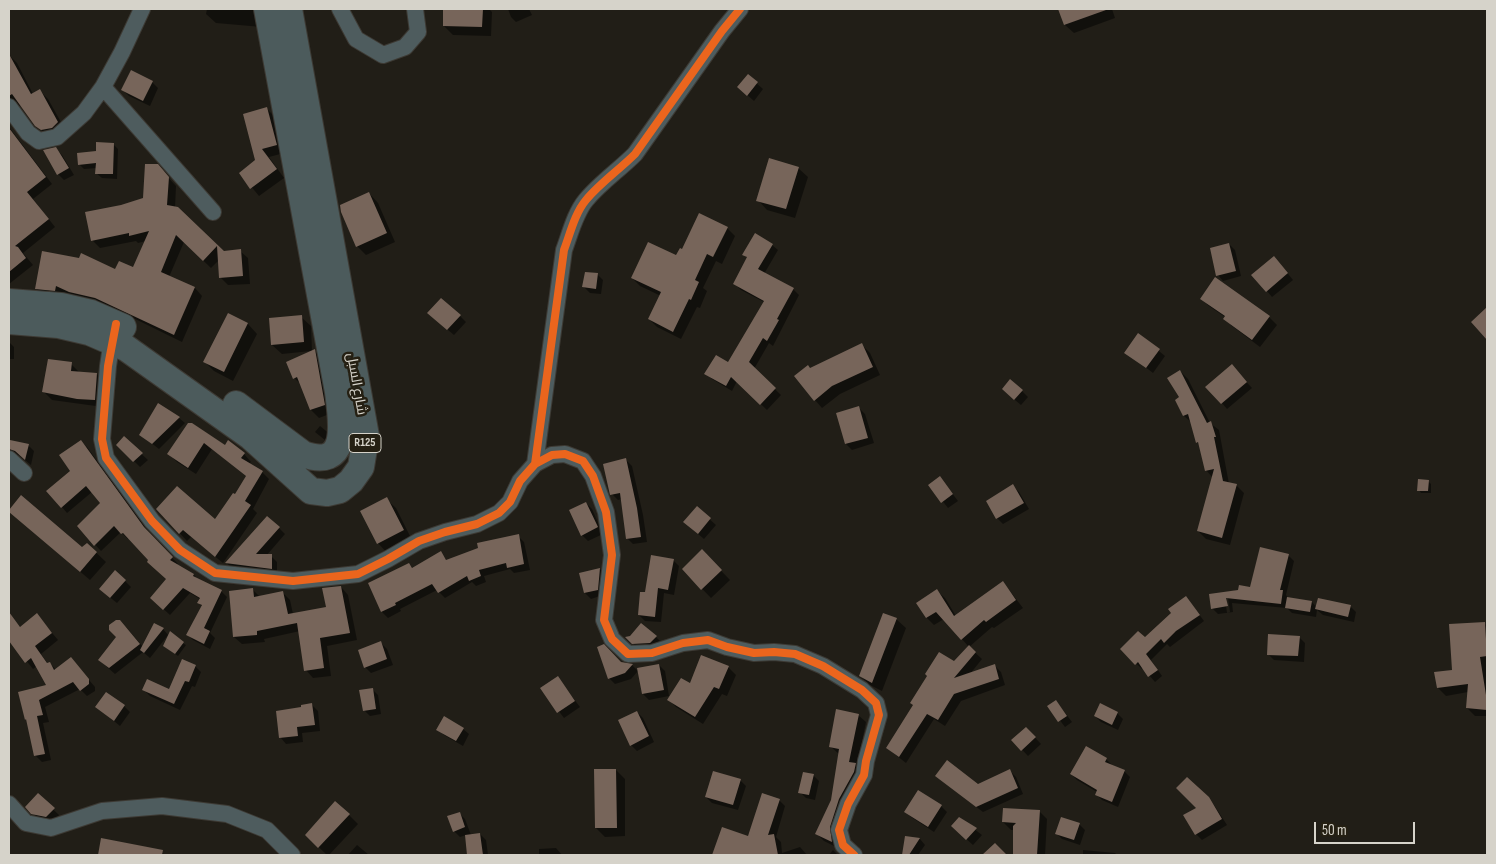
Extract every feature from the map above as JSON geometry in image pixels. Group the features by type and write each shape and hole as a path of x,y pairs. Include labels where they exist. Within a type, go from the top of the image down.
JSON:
{"main road":[{"name":"شارع السبل","path":"9,321 59,325 89,332 114,333 132,331 303,454 315,458 328,458 335,452 340,439 342,423 338,392 267,9"},
{"name":"شارع السبل","path":"9,302 61,306 91,313 114,333 126,348 251,437 292,476 311,491 327,493 340,490 351,481 361,468 366,436 289,9"}],"street":[{"path":"9,107 28,133 39,141 57,137 84,113 102,87 122,52 142,9"},
{"path":"340,9 356,39 383,55 406,48 418,32 415,9"},
{"path":"535,464 564,250 575,222 585,201 635,154 705,54 740,9"},
{"path":"102,87 213,212"},
{"path":"114,333 102,439 106,458 152,520 180,550 215,573 293,581 358,574 388,560 419,541 477,524 499,513 510,502 520,481 535,464 552,455 565,454 583,462 594,476 606,512 612,555 604,620 612,640 628,654 652,653 684,643 708,640 727,647 754,653 795,654 823,666 862,690 876,703 879,715 864,775 848,804 839,830 843,845 854,855"},
{"path":"9,459 24,473"},
{"path":"9,804 26,823 51,828 102,811 162,806 226,814 267,830 292,855"}],"building":[{"path":"443,9 483,9 482,27 443,26"},
{"path":"1058,9 1105,9 1106,10 1064,25"},
{"path":"9,54 31,94 40,89 58,122 52,128 41,130 35,126 12,94 9,96"},
{"path":"131,70 153,81 143,101 121,90"},
{"path":"748,74 758,82 747,96 737,87"},
{"path":"267,107 277,145 262,149 277,169 250,189 239,173 255,160 243,114"},
{"path":"9,128 46,177 27,192 49,219 15,246 18,247 26,258 9,272"},
{"path":"96,142 114,143 113,174 95,174 96,163 78,165 77,153 96,151"},
{"path":"56,147 69,168 57,175 43,150"},
{"path":"769,158 799,167 786,209 756,201"},
{"path":"145,164 158,164 169,177 167,205 178,207 224,251 241,249 243,276 219,278 217,246 203,261 176,235 161,272 195,287 174,335 95,298 69,292 56,286 55,291 35,289 42,251 79,258 81,253 115,269 119,261 133,267 149,231 129,236 129,233 91,241 85,212 121,205 143,198"},
{"path":"369,192 387,233 356,247 341,212 340,205"},
{"path":"699,213 728,227 713,257 707,254 695,280 699,282 673,332 648,319 661,292 631,278 648,242 676,255 680,248 682,249"},
{"path":"755,233 773,244 758,269 794,288 767,341 763,338 749,362 776,388 760,405 731,377 726,386 704,374 716,355 728,362 764,301 733,284 747,257 742,255"},
{"path":"1229,243 1236,271 1216,276 1210,248"},
{"path":"1274,256 1288,273 1266,292 1251,275"},
{"path":"585,272 598,273 596,289 582,287"},
{"path":"1215,277 1270,316 1252,340 1223,319 1225,316 1200,299"},
{"path":"441,298 461,315 447,330 427,313"},
{"path":"1487,307 1487,340 1471,322"},
{"path":"228,313 248,323 224,372 203,362"},
{"path":"302,315 304,342 271,345 269,318"},
{"path":"1138,333 1160,349 1146,368 1124,353"},
{"path":"862,343 873,367 832,386 814,401 794,376 808,365 810,368"},
{"path":"315,349 325,405 310,410 297,377 293,379 286,362"},
{"path":"48,359 72,362 71,371 97,373 95,400 77,399 42,392"},
{"path":"1232,364 1247,382 1221,404 1205,387"},
{"path":"1180,370 1207,423 1211,421 1216,437 1214,437 1223,481 1237,484 1222,538 1197,531 1214,469 1205,471 1198,442 1196,443 1188,414 1183,416 1175,400 1179,397 1167,378"},
{"path":"1010,379 1023,390 1014,400 1002,389"},
{"path":"158,403 180,417 152,444 139,435"},
{"path":"859,406 868,438 845,444 836,413"},
{"path":"188,423 192,423 225,445 228,440 245,453 241,458 263,471 245,501 251,505 215,557 183,530 179,534 156,509 177,486 215,519 233,493 235,494 246,476 204,443 188,468 167,454"},
{"path":"124,436 143,453 133,462 116,445"},
{"path":"10,440 29,444 25,460 15,451 9,449"},
{"path":"81,440 144,527 173,557 170,560 194,574 193,576 222,590 204,628 210,631 204,644 186,635 202,605 197,603 200,598 183,588 163,610 150,598 166,579 147,562 148,560 123,533 121,534 114,526 94,546 77,526 100,503 86,486 61,508 46,491 70,471 59,455"},
{"path":"626,458 641,537 626,539 620,493 610,495 603,464"},
{"path":"940,476 953,494 941,503 928,485"},
{"path":"1418,479 1429,480 1428,491 1417,491"},
{"path":"1013,484 1024,503 996,519 986,501"},
{"path":"21,495 82,547 87,543 97,552 80,572 9,512"},
{"path":"387,497 404,530 377,544 360,511"},
{"path":"586,502 598,527 581,536 569,510"},
{"path":"697,506 711,518 698,534 683,522"},
{"path":"267,516 280,527 256,554 272,554 272,569 225,563"},
{"path":"519,534 524,564 507,568 506,563 479,570 481,576 469,581 467,576 438,593 432,584 381,612 368,583 409,563 412,568 441,551 446,560 478,548 477,543"},
{"path":"1260,547 1289,554 1280,590 1283,590 1281,604 1226,598 1228,606 1211,609 1209,594 1238,590 1239,585 1250,587"},
{"path":"702,549 722,570 701,590 682,569"},
{"path":"651,555 674,559 668,590 658,588 655,617 638,615 640,592 645,592"},
{"path":"600,568 598,590 584,593 579,573"},
{"path":"115,570 126,580 110,598 99,589"},
{"path":"1003,581 1016,600 986,622 984,620 961,640 936,612 926,618 916,603 937,589 954,616"},
{"path":"341,586 350,633 320,638 324,668 304,671 297,623 257,631 257,635 233,637 229,591 253,588 254,597 283,591 288,614 326,607 322,588"},
{"path":"1186,596 1200,615 1176,631 1164,643 1161,639 1146,654 1158,670 1148,677 1138,662 1135,665 1120,649 1138,631 1145,637 1171,613 1168,609"},
{"path":"1287,597 1312,601 1310,612 1285,608"},
{"path":"1318,598 1351,605 1348,617 1315,609"},
{"path":"9,612 20,627 37,613 52,633 35,646 47,663 50,662 54,670 71,657 89,679 89,684 80,691 73,682 39,700 43,715 37,716 45,754 34,756 18,692 46,685 31,658 25,663 9,641"},
{"path":"883,613 897,618 872,683 859,676"},
{"path":"116,620 120,620 140,644 109,668 98,660 116,637 109,630 109,625"},
{"path":"1485,622 1487,656 1480,657 1487,695 1487,710 1466,708 1468,684 1437,688 1434,672 1452,670 1449,624"},
{"path":"154,623 164,628 144,653 140,650"},
{"path":"641,623 657,636 650,643 632,644 625,637 630,636"},
{"path":"170,631 184,642 175,654 163,646"},
{"path":"1268,634 1300,636 1298,656 1267,655"},
{"path":"381,641 387,659 364,668 358,650"},
{"path":"604,644 621,662 633,664 625,673 608,679 597,647"},
{"path":"969,645 976,652 954,678 995,664 999,679 954,694 938,720 927,714 899,757 886,748 913,705 910,703 939,652 954,661"},
{"path":"701,655 729,666 719,689 714,687 695,717 667,700 681,678 690,683"},
{"path":"182,659 196,665 189,682 185,681 174,704 142,690 147,679 169,689"},
{"path":"659,664 664,690 642,694 637,668"},
{"path":"558,676 575,701 557,713 540,688"},
{"path":"373,688 376,709 363,711 359,690"},
{"path":"106,692 125,705 114,721 95,707"},
{"path":"1056,700 1067,716 1058,722 1047,706"},
{"path":"312,703 315,725 297,727 298,736 279,738 276,711 301,707 301,705"},
{"path":"1100,703 1118,712 1112,725 1094,716"},
{"path":"836,709 859,714 849,762 856,763 854,772 839,799 830,827 832,842 815,834 831,800 839,749 829,747"},
{"path":"637,711 649,736 630,746 618,720"},
{"path":"444,716 464,728 456,741 436,730"},
{"path":"1026,727 1036,737 1021,751 1011,740"},
{"path":"1086,746 1107,758 1105,762 1125,770 1112,802 1095,795 1097,790 1070,774"},
{"path":"947,760 978,784 1010,769 1018,788 976,807 935,776"},
{"path":"594,769 616,769 617,828 595,828"},
{"path":"713,771 741,779 733,805 705,797"},
{"path":"803,772 814,774 809,795 798,793"},
{"path":"1187,777 1209,797 1222,819 1195,835 1183,815 1196,808 1176,788"},
{"path":"918,790 942,805 928,827 904,812"},
{"path":"38,793 55,808 46,817 31,814 25,807"},
{"path":"762,793 780,799 768,835 774,834 778,855 712,855 722,827 748,836"},
{"path":"335,801 350,814 318,848 305,835"},
{"path":"1003,808 1040,810 1037,855 1013,855 1013,826 1016,823 1002,822"},
{"path":"460,812 465,827 453,832 447,816"},
{"path":"959,817 977,828 966,840 951,826"},
{"path":"1061,817 1080,823 1074,840 1055,834"},
{"path":"480,833 483,855 467,855 465,835"},
{"path":"905,836 920,838 909,855 902,855"},
{"path":"101,838 163,850 162,855 98,855"},
{"path":"995,843 1007,855 982,855"}],"cycle path":[{"path":"535,464 564,250 576,217 582,205 591,194 635,154 722,31 740,9"},
{"path":"116,324 108,366 102,439 106,458 152,521 180,550 215,573 293,581 358,574 419,541 477,524 499,513 510,502 520,481 535,464 552,455 565,454 583,461 593,476 606,512 612,555 604,620 612,639 628,654 652,653 683,643 708,640 727,647 754,653 795,654 823,666 862,690 876,703 879,715 864,775 848,804 839,830 843,845 854,855"}]}
